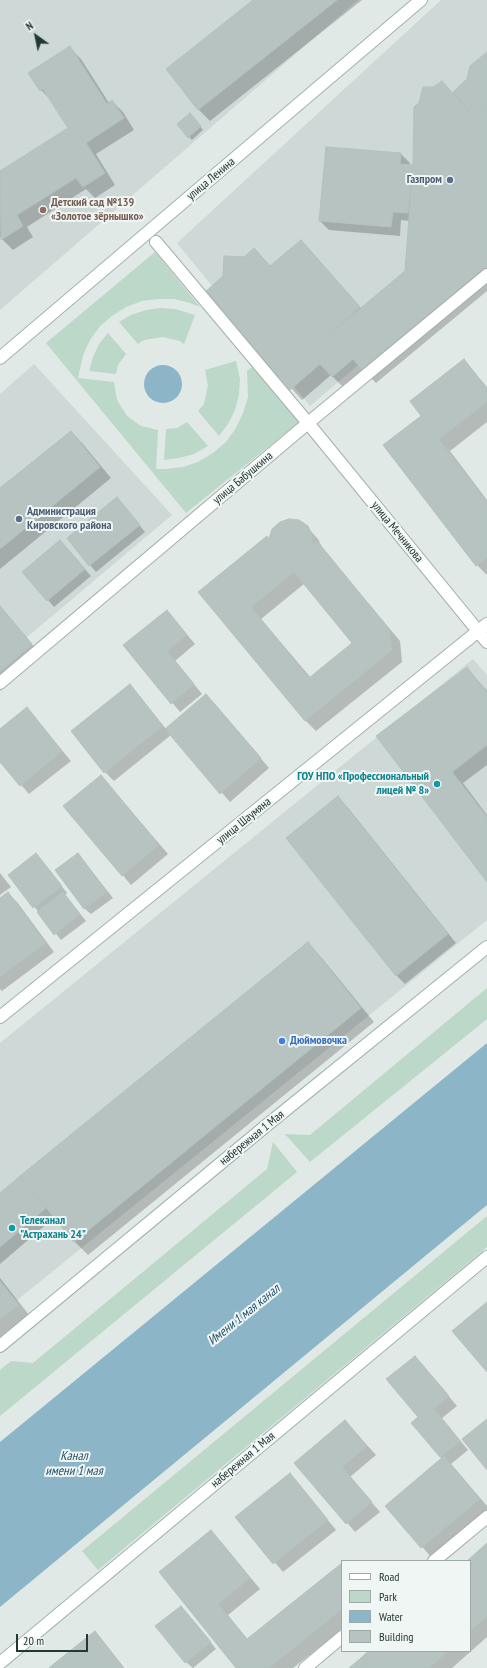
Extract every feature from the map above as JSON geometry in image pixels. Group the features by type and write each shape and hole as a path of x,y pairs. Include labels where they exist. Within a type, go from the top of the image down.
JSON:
{"street":[{"name":"улица Ленина","path":"0,358 421,0"},
{"name":"улица Мечникова","path":"156,242 483,628 487,642"},
{"name":"улица Бабушкина","path":"0,683 308,423 487,275"},
{"name":"улица Шаумяна","path":"0,1017 483,628"},
{"name":"набережная 1 Мая","path":"0,1346 267,1125 487,947"},
{"name":"набережная 1 Мая","path":"0,1663 487,1257"},
{"path":"435,1560 487,1517"},
{"path":"305,1668 341,1638"}],"shaded area":[{"name":"Детский сад №139 «Золотое зёрнышко»","path":"0,0 358,0 0,310"},
{"path":"441,0 487,0 487,256 310,406 177,243"},
{"path":"34,364 172,515 0,660 0,394"},
{"path":"473,659 487,675 487,920 0,1314 0,1043"}],"green space":[{"path":"155,252 200,307 174,299 158,299 142,301 126,307 100,326 90,340 83,355 78,378 114,382 117,400 127,416 141,426 158,430 156,469 183,467 198,462 213,453 226,442 236,428 243,413 248,397 247,371 252,367 299,422 186,513 46,343"},
{"path":"160,308 175,309 195,315 184,344 180,341 163,337 144,340 138,344 119,322 131,315 146,310"},
{"path":"108,333 126,354 118,365 116,374 89,371 99,344"},
{"path":"236,361 240,379 239,395 235,410 228,424 219,436 198,411 204,404 208,385 205,370"},
{"path":"187,422 208,446 194,454 164,460 166,429 177,428"},
{"path":"487,988 487,1019 310,1162 285,1134 310,1135"},
{"path":"273,1142 297,1172 0,1416 0,1370 11,1361 33,1363 267,1169"},
{"path":"487,1216 487,1247 98,1570 82,1551"}],"water":[{"path":"159,365 167,365 174,368 179,373 182,384 179,395 174,400 167,403 159,403 152,400 147,395 144,388 144,380 147,373 152,368"},
{"name":"Канал имени 1 мая","path":"487,1043 487,1205 0,1607 0,1442"}],"building":[{"path":"253,0 337,0 198,110 166,69"},
{"path":"70,46 107,104 112,100 124,118 86,143 105,173 83,187 76,178 17,215 23,226 1,240 0,171 68,128 43,89 40,91 28,73"},
{"path":"487,52 487,110 483,106 472,115 453,92 467,79 470,66"},
{"path":"442,81 472,115 483,106 487,110 487,271 364,372 331,333 405,271 413,165 414,107 419,103 423,87 433,87"},
{"path":"190,113 201,126 188,138 177,124"},
{"path":"326,147 401,153 400,164 413,165 408,213 393,212 391,227 319,221"},
{"path":"301,240 360,307 331,333 353,359 332,377 320,364 290,390 205,292 223,276 224,256 244,257 254,248 270,266"},
{"path":"464,359 487,389 487,402 439,439 487,502 487,557 476,566 383,445 421,416 410,401"},
{"name":"Администрация Кировского района","path":"71,431 100,467 0,549 0,488"},
{"path":"117,497 140,525 89,566 67,538"},
{"path":"289,519 299,520 308,526 312,535 312,545 317,541 389,629 392,650 305,721 198,592 267,536 269,539 272,529 280,522","holes":["294,572 352,643 309,678 251,607"]},
{"path":"60,540 85,569 47,601 22,572"},
{"path":"0,606 32,644 0,671"},
{"path":"167,610 187,635 167,651 194,684 171,704 123,645"},
{"name":"ГОУ НПО «Профессиональный лицей № 8»","path":"467,667 487,693 487,745 452,772 487,817 487,882 376,736"},
{"path":"130,684 163,726 104,773 71,731"},
{"path":"206,694 261,758 220,794 165,729"},
{"path":"27,707 62,751 20,786 0,762 0,729"},
{"path":"101,775 159,845 122,876 63,806"},
{"path":"338,796 420,899 368,941 286,838"},
{"path":"36,853 62,886 33,908 8,875"},
{"path":"78,853 107,892 84,909 55,870"},
{"path":"8,892 46,943 0,977 0,898"},
{"path":"63,892 80,914 54,935 37,912"},
{"path":"420,899 448,934 396,976 368,941"},
{"path":"308,942 361,1008 74,1242 20,1176"},
{"name":"Телеканал \"Астрахань 24\"","path":"20,1176 46,1208 0,1247 0,1193"},
{"path":"0,1281 19,1305 0,1319"},
{"path":"487,1302 487,1372 452,1331"},
{"path":"415,1356 449,1396 434,1409 460,1441 440,1457 411,1423 418,1417 386,1379"},
{"path":"487,1419 487,1470 462,1439"},
{"path":"345,1420 367,1446 342,1467 372,1502 346,1524 294,1463"},
{"path":"444,1456 480,1499 421,1548 385,1506"},
{"path":"290,1473 328,1520 273,1564 235,1517"},
{"path":"211,1530 250,1578 218,1604 247,1639 341,1564 341,1610 269,1668 236,1668 159,1572"},
{"path":"487,1543 487,1616 471,1630 471,1560 468,1560"},
{"path":"181,1606 211,1642 185,1663 155,1626"},
{"path":"95,1631 124,1668 49,1668 50,1667"},
{"path":"367,1652 447,1652 429,1668 370,1668 361,1658"},
{"path":"361,1658 370,1668 349,1668"}],"place":[{"name":"Газпром","path":"450,180"},
{"name":"Детский сад №139 «Золотое зёрнышко»","path":"43,210"},
{"name":"Администрация Кировского района","path":"19,519"},
{"name":"ГОУ НПО «Профессиональный лицей № 8»","path":"437,784"},
{"name":"Дюймовочка","path":"282,1041"},
{"name":"Телеканал \"Астрахань 24\"","path":"12,1228"}],"water label":[{"name":"Имени 1 мая канал","path":"244,1315"}]}
